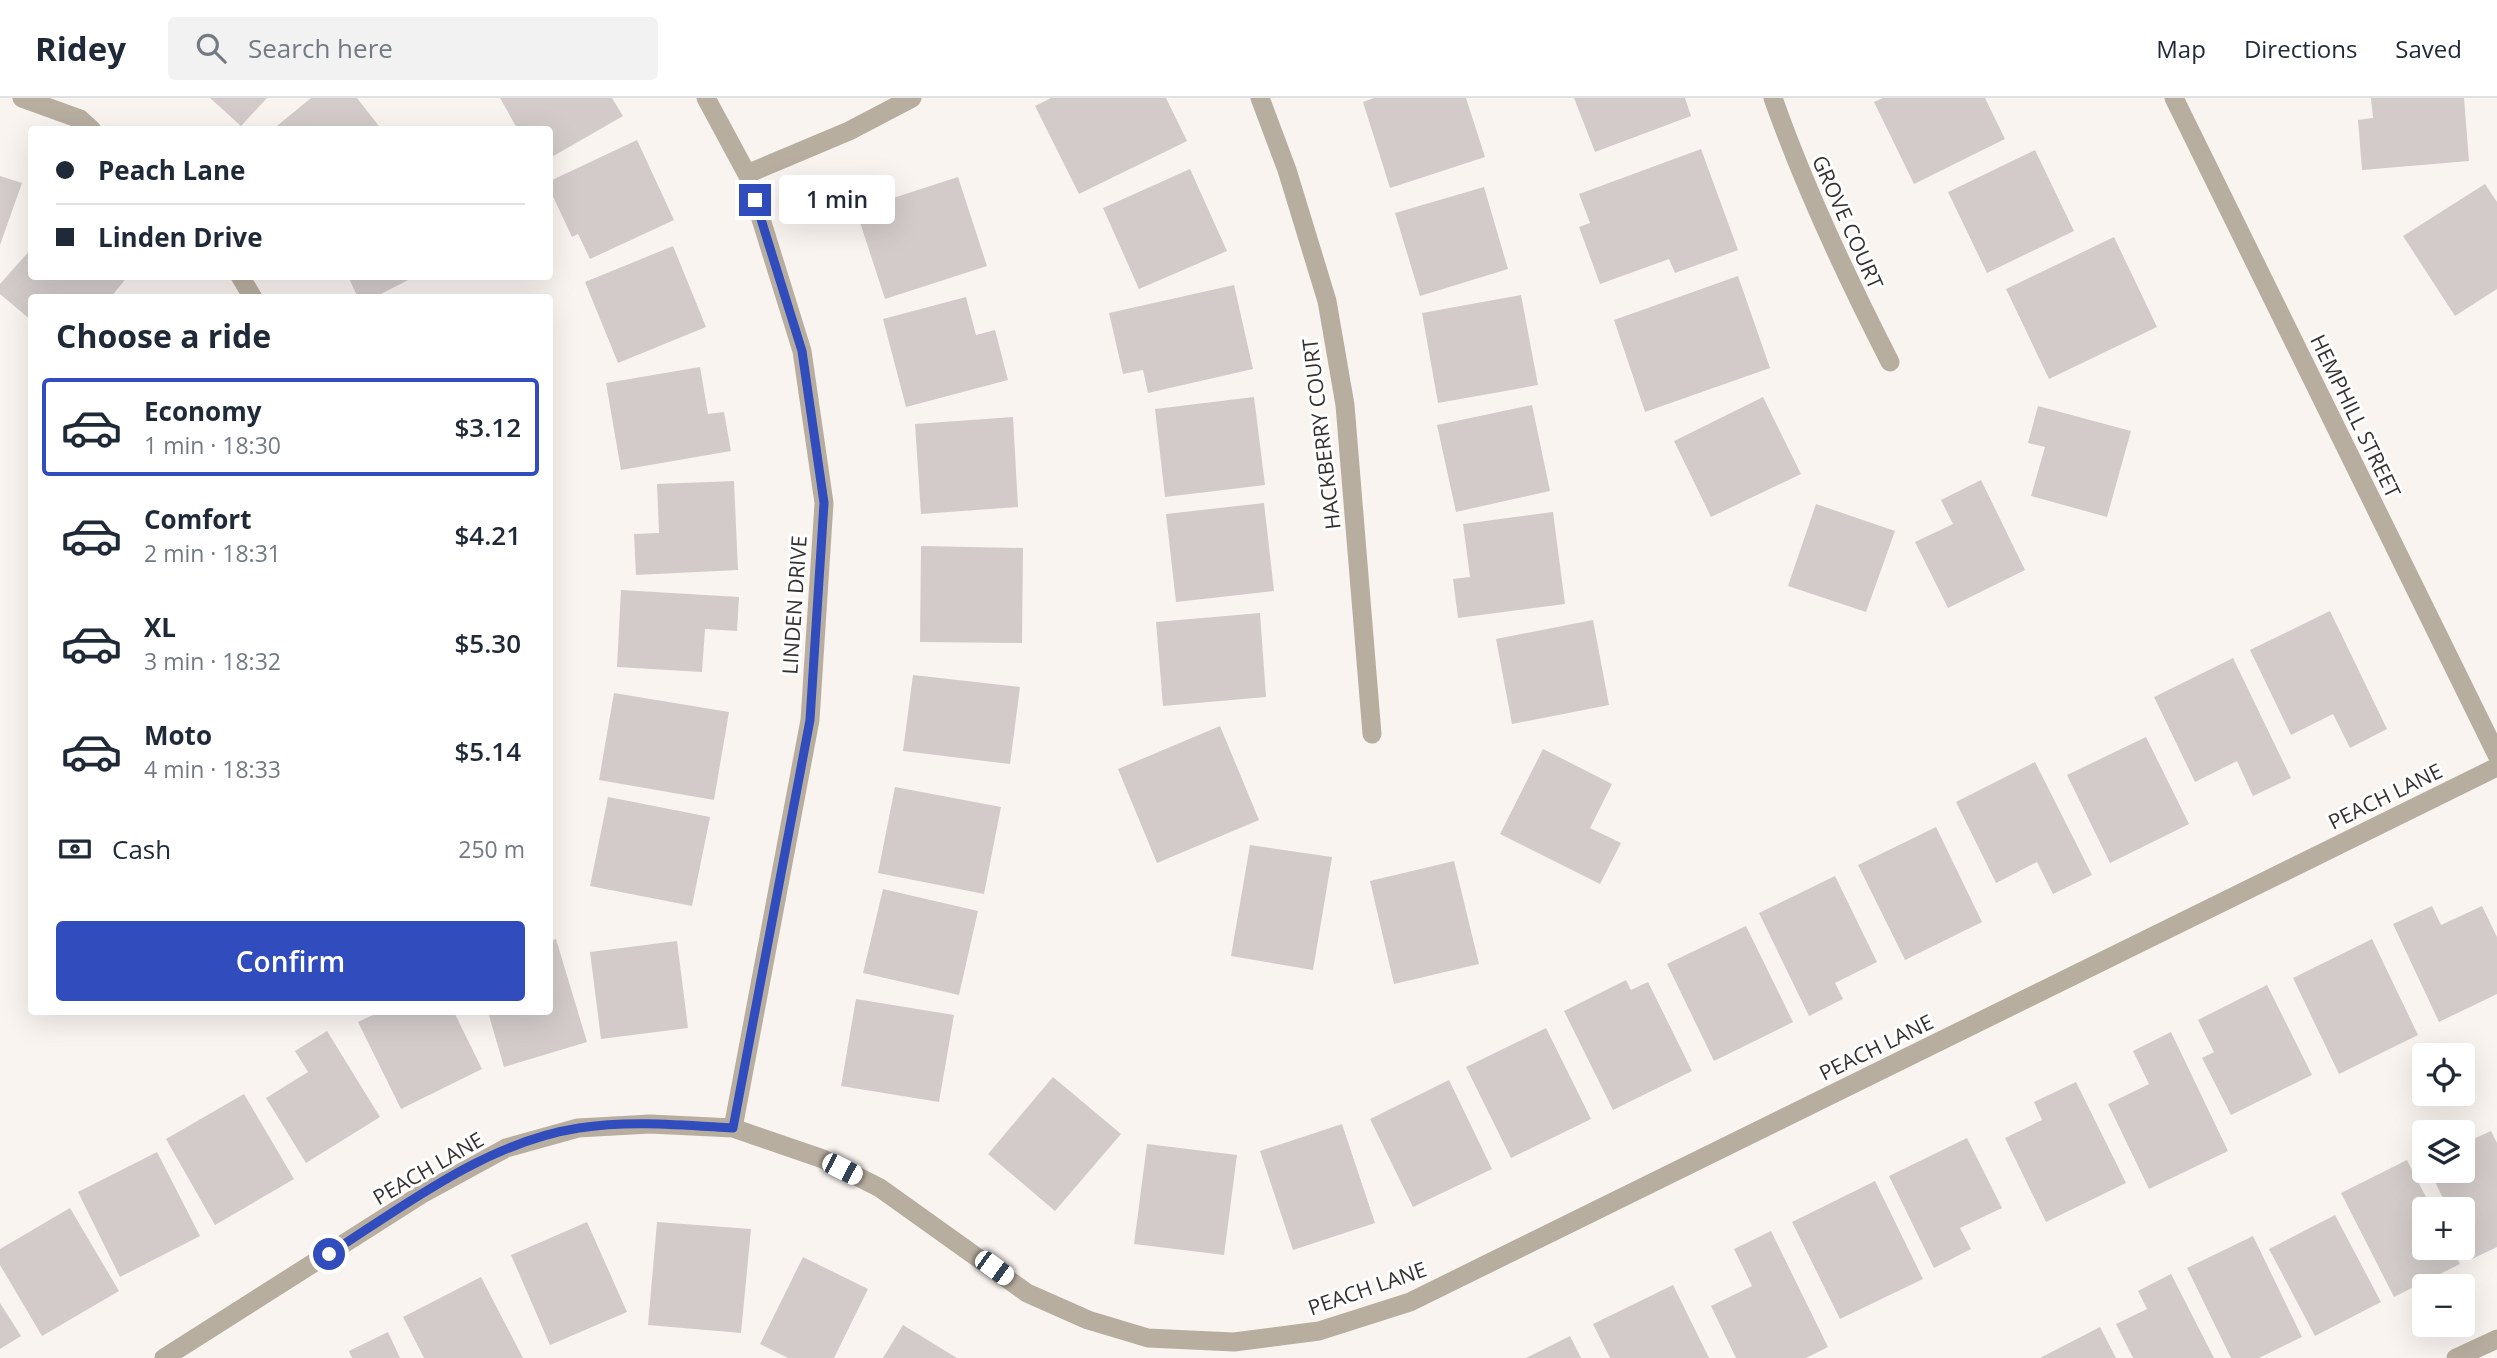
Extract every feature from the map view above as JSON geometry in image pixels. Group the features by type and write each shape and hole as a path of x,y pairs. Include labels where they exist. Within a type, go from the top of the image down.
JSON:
{"street":[{"path":"22,98 80,119 88,126"},
{"name":"LINDEN DRIVE","path":"706,98 747,174 802,351 824,503 810,720 733,1128"},
{"path":"747,174 849,131 912,98"},
{"name":"HACKBERRY COURT","path":"1259,98 1287,170 1327,301 1345,405 1372,734"},
{"name":"GROVE COURT","path":"1773,98 1797,165 1835,252 1890,362"},
{"name":"HEMPHILL STREET","path":"2174,98 2497,755"},
{"name":"PEACH LANE","path":"164,1358 422,1194 506,1148 578,1128 650,1124 733,1128 823,1159 880,1188 1027,1293 1088,1320 1149,1338 1234,1342 1319,1331 1410,1302 2497,767"},
{"path":"2456,1358 2497,1339"}],"building":[{"path":"210,98 267,98 241,126"},
{"path":"311,98 357,98 379,126 277,126"},
{"path":"500,98 612,98 623,116 553,156 553,126 516,126"},
{"path":"1051,98 1166,98 1187,141 1079,194 1035,106"},
{"path":"1374,98 1466,98 1485,157 1390,188 1363,102"},
{"path":"1574,98 1685,98 1691,116 1595,152"},
{"path":"1883,98 1985,98 2005,139 1914,184 1874,102"},
{"path":"2371,98 2464,98 2469,161 2362,170 2358,120 2373,118"},
{"path":"637,140 674,220 590,259 578,234 572,237 553,196 553,180"},
{"path":"1701,149 1738,250 1675,273 1669,259 1600,284 1579,227 1590,223 1579,194"},
{"path":"2035,150 2074,231 1987,273 1948,192"},
{"path":"1190,169 1227,251 1139,289 1103,208"},
{"path":"0,176 22,183 0,245"},
{"path":"958,177 987,266 885,299 856,210"},
{"path":"2485,184 2497,202 2497,289 2455,316 2403,236"},
{"path":"1484,187 1508,269 1420,296 1395,213"},
{"path":"2114,237 2157,327 2049,379 2006,289"},
{"path":"673,246 706,327 618,363 585,282"},
{"path":"28,252 28,280 125,280 113,294 28,294 28,318 0,294 0,284"},
{"path":"1738,276 1770,368 1645,412 1614,320"},
{"path":"350,280 408,280 381,294 356,294"},
{"path":"1234,285 1253,369 1148,393 1143,370 1123,374 1109,313"},
{"path":"1521,295 1538,385 1438,403 1422,313"},
{"path":"966,297 976,335 995,330 1008,380 906,407 883,319"},
{"path":"700,367 708,414 724,412 731,451 621,470 606,383"},
{"path":"1254,397 1265,485 1165,497 1155,409"},
{"path":"1763,397 1801,474 1711,517 1674,441"},
{"path":"1532,405 1550,491 1456,512 1437,425"},
{"path":"2038,406 2131,431 2107,517 2031,496 2045,447 2028,443"},
{"path":"1013,417 1018,507 921,514 915,424"},
{"path":"1981,480 2025,570 1948,608 1915,542 1953,524 1941,500"},
{"path":"734,481 738,570 636,575 634,534 659,533 657,484"},
{"path":"1264,503 1274,591 1176,602 1166,514"},
{"path":"1816,504 1895,531 1866,612 1788,586"},
{"path":"1553,512 1565,604 1458,618 1453,579 1470,577 1463,524"},
{"path":"921,546 1023,548 1022,643 920,642"},
{"path":"621,590 739,597 737,631 705,629 702,672 617,667"},
{"path":"2330,611 2387,729 2350,748 2333,714 2291,735 2250,650"},
{"path":"1260,613 1266,697 1163,706 1156,622"},
{"path":"1593,620 1609,705 1512,724 1496,639"},
{"path":"2233,658 2291,778 2253,796 2237,761 2195,782 2154,697"},
{"path":"913,675 1020,687 1010,764 903,751"},
{"path":"614,693 729,712 714,800 599,780"},
{"path":"1220,726 1259,820 1157,863 1118,769"},
{"path":"2146,737 2189,824 2110,863 2067,775"},
{"path":"1543,749 1612,784 1590,828 1621,843 1600,884 1500,834"},
{"path":"2035,762 2092,875 2053,894 2037,862 1996,883 1956,802"},
{"path":"895,787 1001,807 984,894 878,873"},
{"path":"608,797 710,817 692,906 590,886"},
{"path":"1936,827 1982,922 1905,960 1858,865"},
{"path":"1250,845 1332,857 1313,970 1231,956"},
{"path":"1454,861 1479,964 1394,984 1370,881"},
{"path":"1835,876 1877,962 1835,983 1843,999 1809,1016 1759,913"},
{"path":"883,889 978,911 959,995 863,973"},
{"path":"2432,906 2441,925 2482,906 2497,937 2497,994 2439,1022 2393,924"},
{"path":"1746,926 1793,1022 1714,1061 1667,964"},
{"path":"556,939 587,1042 504,1067 489,1015 553,1015 553,940"},
{"path":"2372,939 2418,1035 2339,1074 2293,978"},
{"path":"677,941 688,1028 601,1039 590,952"},
{"path":"1626,980 1631,990 1648,982 1692,1071 1613,1110 1564,1011"},
{"path":"2267,985 2312,1075 2231,1115 2202,1058 2214,1052 2198,1020"},
{"path":"856,999 954,1015 939,1102 841,1086"},
{"path":"373,1015 455,1015 482,1069 401,1109 358,1022"},
{"path":"1546,1028 1591,1119 1511,1158 1466,1067"},
{"path":"327,1031 380,1117 306,1163 266,1098 308,1072 295,1051"},
{"path":"2171,1032 2228,1151 2149,1189 2108,1104 2149,1084 2133,1051"},
{"path":"1053,1077 1121,1134 1055,1211 988,1154"},
{"path":"1449,1080 1492,1169 1413,1207 1370,1119"},
{"path":"2076,1082 2126,1183 2046,1222 2005,1138 2042,1120 2034,1102"},
{"path":"244,1094 294,1179 215,1225 166,1139"},
{"path":"1342,1124 1375,1223 1293,1250 1260,1151"},
{"path":"2491,1131 2497,1143 2497,1247 2475,1258 2475,1197 2442,1197 2436,1183 2475,1183 2475,1138"},
{"path":"1967,1138 2002,1208 1960,1228 1971,1249 1934,1268 1889,1176"},
{"path":"1147,1144 1237,1155 1224,1255 1134,1244"},
{"path":"157,1152 200,1236 120,1277 78,1192"},
{"path":"2407,1160 2412,1170 2412,1183 2419,1183 2426,1197 2412,1197 2412,1260 2458,1260 2460,1264 2440,1274 2412,1274 2412,1288 2394,1297 2341,1193"},
{"path":"1875,1181 1923,1279 1840,1319 1792,1222"},
{"path":"70,1208 119,1291 42,1336 0,1265 0,1249"},
{"path":"2335,1215 2381,1302 2315,1336 2269,1249"},
{"path":"587,1222 627,1312 550,1345 511,1255"},
{"path":"657,1222 751,1229 741,1333 648,1325"},
{"path":"1771,1231 1828,1347 1806,1358 1736,1358 1711,1306 1752,1286 1734,1249"},
{"path":"2253,1236 2302,1337 2259,1358 2231,1358 2187,1268"},
{"path":"803,1257 868,1289 834,1358 788,1358 760,1344"},
{"path":"2171,1274 2214,1358 2133,1358 2116,1324 2147,1309 2138,1291"},
{"path":"481,1277 523,1358 424,1358 403,1317"},
{"path":"1673,1285 1709,1358 1610,1358 1593,1324"},
{"path":"0,1303 21,1336 0,1349"},
{"path":"903,1325 957,1358 883,1358"},
{"path":"2100,1327 2116,1358 2040,1358"},
{"path":"388,1332 400,1358 352,1358 349,1351"},
{"path":"1570,1336 1581,1358 1526,1358"}],"route":[{"path":"329,1254 422,1194 506,1148 578,1128 650,1124 733,1128 810,720 824,503 802,351 755,200"}]}
